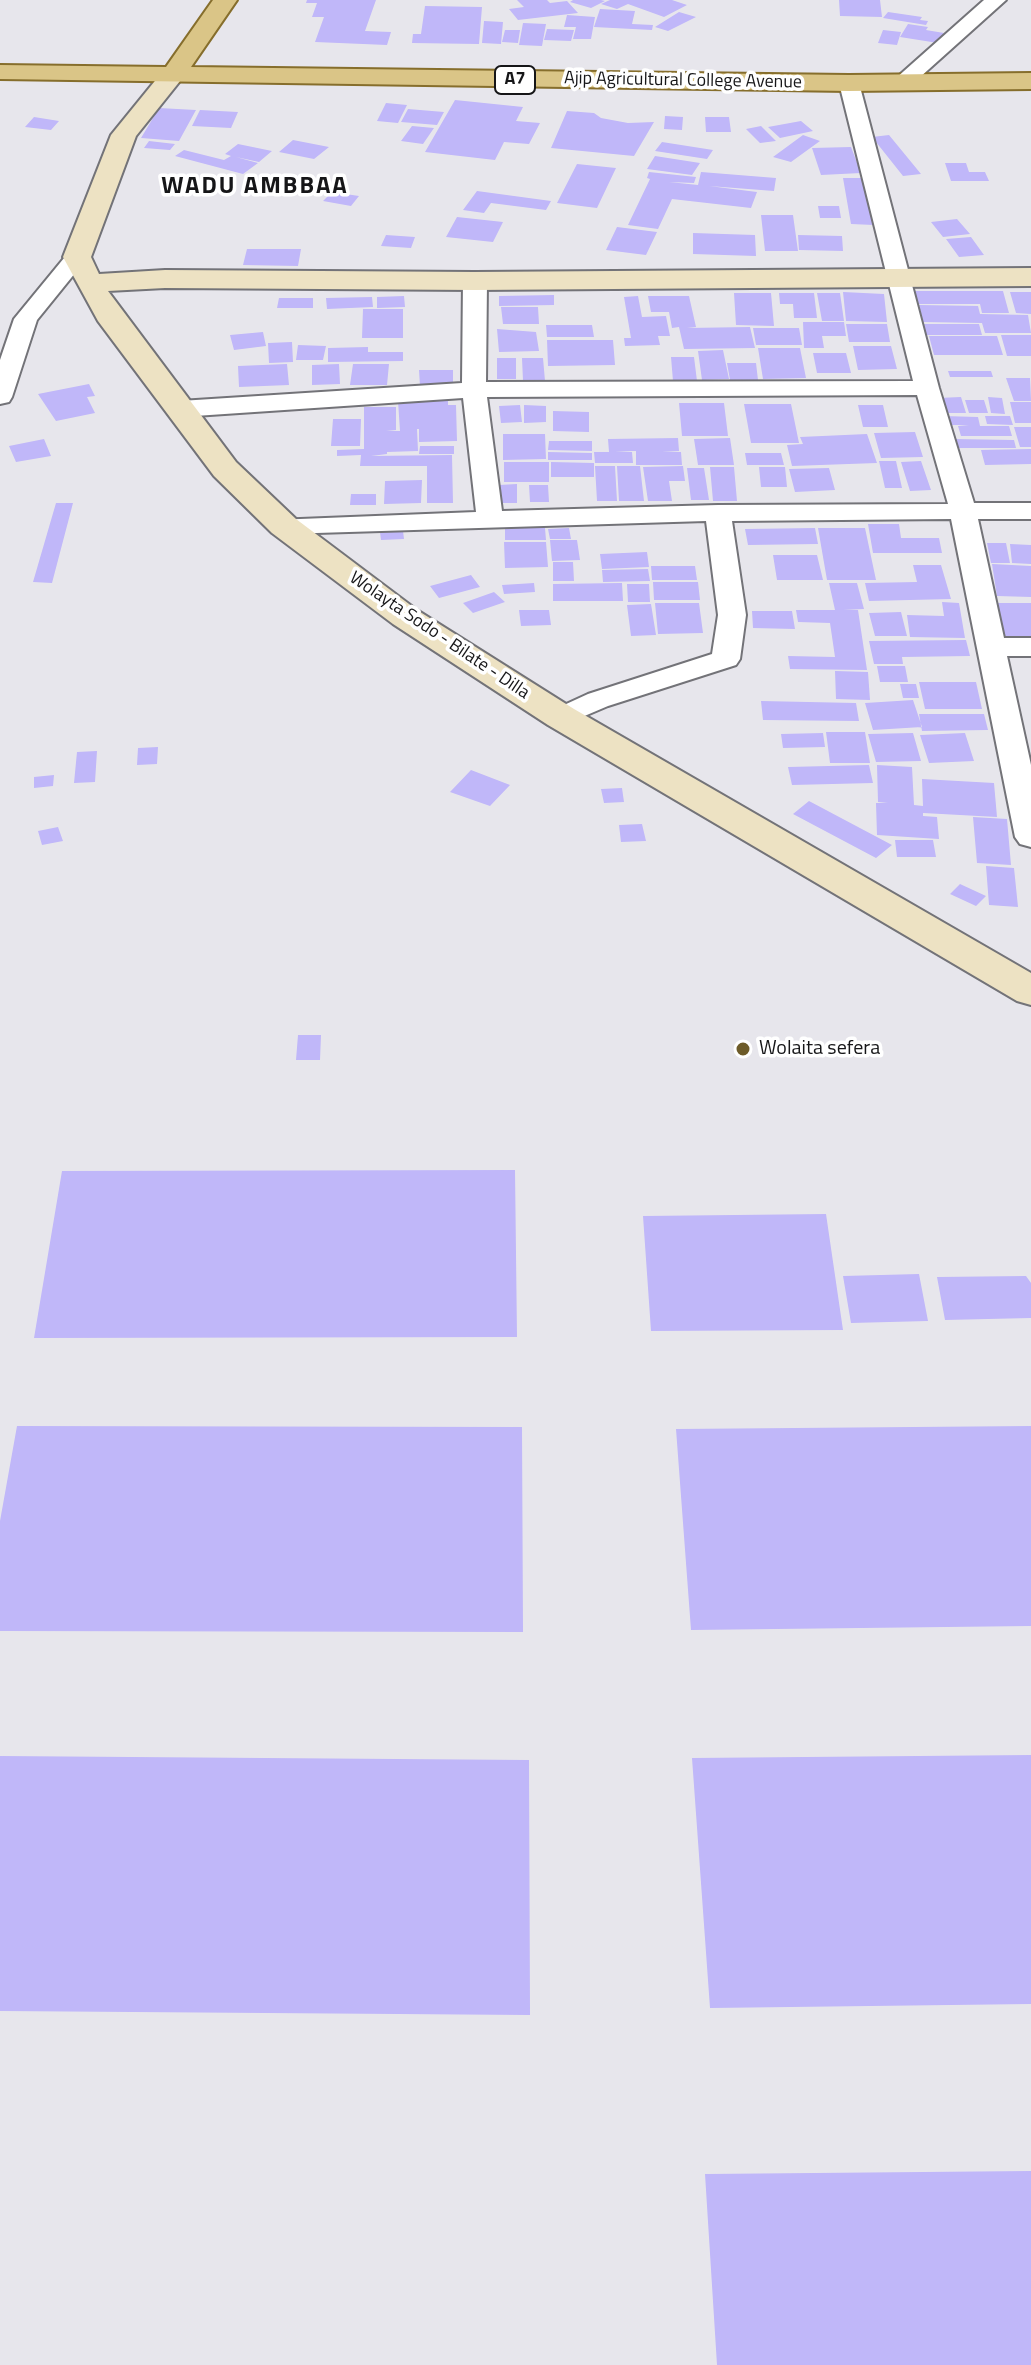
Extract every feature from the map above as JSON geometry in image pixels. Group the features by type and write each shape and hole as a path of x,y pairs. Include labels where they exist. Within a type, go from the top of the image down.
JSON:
{"main road":[{"path":"225,0 172,76 124,135 83,270 165,279 475,281 1031,277"},
{"name":"Ajip Agricultural College Avenue","path":"0,72 849,83 1031,81"},
{"name":"Wolayta Sodo - Bilate - Dilla","path":"83,270 113,321 225,469 284,526 405,617 561,717 1031,991"}],"street":[{"path":"902,83 996,0"},
{"path":"849,83 927,388 963,511 1031,837"},
{"path":"0,397 26,319 83,270"},
{"path":"475,281 474,390 490,518"},
{"path":"180,409 474,390 927,388"},
{"path":"284,526 718,513 1031,511"},
{"path":"561,717 598,700 726,659 732,615 718,513"},
{"path":"992,647 1031,647"}],"building":[{"path":"307,0 376,0 365,31 391,32 387,45 315,42 324,17 312,17 317,3 306,3"},
{"path":"517,0 567,1 578,13 518,20 509,9 524,7"},
{"path":"610,0 672,0 687,5 664,17 628,4 617,9 601,4"},
{"path":"839,0 880,0 882,17 840,16"},
{"path":"605,1 591,8 570,2"},
{"path":"425,6 482,7 479,44 412,43 413,34 421,34"},
{"path":"600,9 635,11 632,24 653,25 652,30 594,27"},
{"path":"679,12 696,17 668,31 655,27"},
{"path":"888,12 922,17 920,20 928,21 926,25 883,18"},
{"path":"567,15 595,17 591,39 573,39 576,27 564,27"},
{"path":"484,21 503,22 501,44 482,43"},
{"path":"523,23 546,24 542,46 519,45"},
{"path":"908,24 944,33 938,43 900,37"},
{"path":"547,29 574,30 571,41 544,40"},
{"path":"505,30 520,30 518,43 502,42"},
{"path":"883,30 901,32 897,45 878,43"},
{"path":"455,100 523,107 516,121 540,123 529,144 504,142 495,160 425,152"},
{"path":"386,103 407,105 398,123 377,121"},
{"path":"159,108 196,110 179,141 141,138"},
{"path":"408,109 444,112 437,125 401,122"},
{"path":"200,110 238,112 231,128 192,126"},
{"path":"567,111 594,113 601,118 628,123 654,122 634,156 551,148"},
{"path":"665,116 683,117 682,130 664,129"},
{"path":"34,117 59,121 51,130 25,127"},
{"path":"705,117 729,117 731,132 706,132"},
{"path":"801,121 813,131 780,138 768,127"},
{"path":"412,126 434,128 423,144 401,141"},
{"path":"761,126 776,141 760,143 746,129"},
{"path":"803,135 820,141 791,162 773,157"},
{"path":"889,135 921,174 903,176 872,137"},
{"path":"293,140 329,147 314,159 279,152"},
{"path":"149,141 175,144 170,150 144,148"},
{"path":"662,142 713,150 707,159 655,151"},
{"path":"238,144 272,151 259,162 236,157 258,163 243,174 175,156 184,150 224,160 231,156 225,154"},
{"path":"851,147 861,173 821,175 812,148"},
{"path":"655,156 700,163 692,175 647,169"},
{"path":"945,163 966,163 969,172 985,172 989,181 951,181"},
{"path":"577,164 616,168 597,208 557,203"},
{"path":"649,172 696,177 694,183 669,182 698,185 701,172 776,178 774,191 709,186 757,192 751,208 672,199 658,229 628,225 650,179 647,178"},
{"path":"843,178 865,178 874,225 851,224"},
{"path":"477,191 551,201 546,210 491,203 484,213 463,210"},
{"path":"332,192 359,196 351,206 323,201"},
{"path":"818,206 839,206 841,218 820,218"},
{"path":"761,215 793,215 798,251 765,251"},
{"path":"457,217 503,222 493,242 446,237"},
{"path":"957,219 970,234 943,237 931,222"},
{"path":"617,227 657,232 646,255 606,250"},
{"path":"693,233 755,235 756,256 693,254"},
{"path":"386,235 415,237 411,248 381,246"},
{"path":"798,235 842,236 843,251 799,250"},
{"path":"971,237 984,255 959,257 946,239"},
{"path":"247,249 301,249 298,266 243,265"},
{"path":"915,291 1003,291 1009,313 982,313 980,304 918,304"},
{"path":"843,292 884,294 887,322 846,321"},
{"path":"1010,292 1031,292 1031,314 1016,313"},
{"path":"734,293 771,293 774,326 736,325"},
{"path":"779,293 814,293 817,318 794,318 793,304 780,304"},
{"path":"817,293 840,293 844,321 822,321"},
{"path":"554,295 554,305 499,306 499,296"},
{"path":"404,296 405,307 377,308 377,297"},
{"path":"638,296 642,317 666,316 670,336 658,336 660,345 625,346 624,338 631,338 624,297"},
{"path":"648,296 689,296 696,327 687,328 750,327 755,348 684,349 679,327 672,328 669,312 651,312"},
{"path":"372,297 373,307 327,309 326,298"},
{"path":"279,298 313,298 313,308 277,308"},
{"path":"919,305 978,306 980,314 1028,315 1031,333 985,333 982,323 923,322"},
{"path":"501,307 538,307 539,324 503,324"},
{"path":"363,309 403,309 403,338 362,338"},
{"path":"803,322 844,322 846,336 822,336 824,348 804,348"},
{"path":"846,324 887,324 890,342 849,342"},
{"path":"923,324 979,324 982,335 926,335"},
{"path":"546,325 592,325 594,337 547,337"},
{"path":"753,328 799,328 802,345 756,345"},
{"path":"497,329 536,332 539,351 499,352"},
{"path":"263,332 266,346 234,350 230,335"},
{"path":"1001,335 1031,335 1031,356 1007,356"},
{"path":"929,336 997,336 1003,355 934,355"},
{"path":"547,340 613,340 615,365 548,366"},
{"path":"292,342 293,362 269,363 268,343"},
{"path":"298,345 326,346 323,360 296,360"},
{"path":"853,346 891,346 897,369 858,370"},
{"path":"368,347 368,352 403,352 403,361 328,362 328,348"},
{"path":"758,348 800,348 806,378 763,379"},
{"path":"723,350 729,379 702,380 698,351"},
{"path":"813,353 846,353 851,373 817,373"},
{"path":"671,357 694,357 697,381 673,381"},
{"path":"497,358 516,358 516,379 497,379"},
{"path":"522,358 543,358 545,381 523,381"},
{"path":"727,363 756,363 758,380 730,380"},
{"path":"287,364 289,385 239,387 238,366"},
{"path":"339,364 340,384 312,385 312,365"},
{"path":"353,364 389,364 387,385 350,385"},
{"path":"419,370 453,370 453,386 420,386"},
{"path":"948,371 991,371 993,377 950,377"},
{"path":"1006,378 1030,378 1031,401 1014,401"},
{"path":"89,384 95,396 87,397 95,413 56,421 38,394"},
{"path":"961,397 966,413 944,413 938,398"},
{"path":"988,397 1002,398 1005,414 991,413"},
{"path":"448,400 448,405 456,405 457,441 419,442 417,429 418,451 371,456 452,455 453,503 427,503 427,466 360,466 361,455 337,456 337,450 364,449 364,407 396,407 396,430 386,431 400,431 398,401"},
{"path":"965,400 984,400 988,413 969,413"},
{"path":"1010,402 1031,402 1031,423 1015,423"},
{"path":"679,403 724,403 728,436 682,436"},
{"path":"744,404 791,404 799,443 751,443"},
{"path":"520,405 522,422 501,423 499,406"},
{"path":"524,405 546,406 546,422 524,423"},
{"path":"858,405 883,405 888,427 863,427"},
{"path":"553,411 589,412 589,432 553,431"},
{"path":"943,416 978,417 980,426 1009,426 1012,436 961,436 958,426 969,425 945,425"},
{"path":"985,416 1010,416 1013,425 987,424"},
{"path":"333,419 361,419 360,446 331,446"},
{"path":"1014,427 1031,427 1031,447 1020,447"},
{"path":"915,432 923,457 881,458 874,433"},
{"path":"503,434 545,434 546,459 503,460"},
{"path":"867,434 877,463 792,466 787,445 803,444 800,437"},
{"path":"678,438 679,451 662,452 681,452 682,465 636,465 636,451 615,451 632,452 633,463 595,463 594,452 609,452 608,439"},
{"path":"730,438 734,465 698,465 694,439"},
{"path":"44,439 51,456 16,462 9,446"},
{"path":"954,439 1014,440 1016,448 956,448"},
{"path":"549,441 592,441 592,451 548,450"},
{"path":"420,446 454,446 454,454 419,454"},
{"path":"1031,449 1031,464 985,465 981,450"},
{"path":"548,452 592,453 592,460 548,460"},
{"path":"745,453 781,453 784,465 747,465"},
{"path":"879,461 896,461 902,488 885,488"},
{"path":"921,461 931,490 910,491 901,462"},
{"path":"504,462 549,462 549,482 504,482"},
{"path":"551,462 594,463 594,477 551,477"},
{"path":"595,466 615,466 617,501 597,501"},
{"path":"617,466 640,466 644,501 619,501"},
{"path":"683,466 685,481 669,481 672,501 648,501 643,467"},
{"path":"710,467 734,467 737,501 713,501"},
{"path":"759,467 785,467 787,487 761,487"},
{"path":"687,468 704,468 709,500 691,500"},
{"path":"829,468 835,490 795,492 789,469"},
{"path":"422,480 421,503 384,504 385,481"},
{"path":"517,484 517,503 499,503 499,485"},
{"path":"529,485 548,485 549,502 530,502"},
{"path":"351,494 376,494 376,505 350,505"},
{"path":"56,503 73,503 52,583 33,582"},
{"path":"868,524 899,524 901,538 939,538 942,553 873,553"},
{"path":"505,528 545,528 546,540 505,540"},
{"path":"569,528 571,539 550,539 548,529"},
{"path":"815,528 818,544 748,545 745,529"},
{"path":"818,528 865,528 876,580 827,580"},
{"path":"403,531 404,539 381,540 380,532"},
{"path":"550,540 577,540 580,560 552,561"},
{"path":"504,542 546,542 548,567 505,568"},
{"path":"987,543 1006,543 1010,563 991,563"},
{"path":"1010,544 1031,545 1031,564 1012,563"},
{"path":"647,552 649,567 602,569 600,554"},
{"path":"773,555 817,555 823,580 777,580"},
{"path":"553,562 573,562 574,581 553,581"},
{"path":"992,564 1031,566 1031,597 997,596"},
{"path":"913,565 941,565 951,599 869,601 865,583 917,582"},
{"path":"651,566 695,566 697,580 652,580"},
{"path":"648,569 650,581 603,582 602,570"},
{"path":"471,575 480,587 439,598 430,586"},
{"path":"653,582 698,582 700,600 654,600"},
{"path":"534,583 535,592 504,594 502,585"},
{"path":"622,583 623,601 553,601 553,584"},
{"path":"829,583 857,583 864,609 843,610 858,610 867,670 790,669 788,656 835,657 830,623 798,622 796,610 835,610"},
{"path":"627,584 649,584 650,602 628,602"},
{"path":"494,592 505,602 473,613 463,603"},
{"path":"942,602 959,603 965,638 910,637 907,615 944,616"},
{"path":"655,603 699,603 703,633 658,634"},
{"path":"989,603 1031,603 1031,637 999,637"},
{"path":"651,604 656,635 631,636 627,605"},
{"path":"519,610 549,610 551,625 521,626"},
{"path":"752,611 792,611 795,629 753,628"},
{"path":"901,612 907,636 875,636 869,613"},
{"path":"966,640 970,656 902,657 903,664 874,664 869,641"},
{"path":"877,666 905,666 908,682 880,682"},
{"path":"835,671 868,672 870,700 836,699"},
{"path":"919,682 976,682 982,709 925,709"},
{"path":"900,684 916,684 919,698 903,698"},
{"path":"913,700 922,727 873,730 865,703"},
{"path":"761,701 856,703 859,721 763,720"},
{"path":"919,714 984,714 988,730 922,731"},
{"path":"826,732 865,732 870,763 830,763"},
{"path":"823,733 825,747 783,748 781,734"},
{"path":"913,733 921,761 876,762 868,734"},
{"path":"965,733 974,761 929,763 920,735"},
{"path":"158,747 157,764 137,765 138,748"},
{"path":"97,751 95,782 74,783 77,752"},
{"path":"869,765 873,783 792,785 788,767"},
{"path":"877,765 912,767 914,805 923,806 922,779 994,783 997,817 923,813 923,816 937,817 939,839 877,835 876,803 888,803 878,802"},
{"path":"471,770 510,785 490,806 450,792"},
{"path":"54,775 53,786 34,788 34,777"},
{"path":"622,788 624,802 604,803 601,789"},
{"path":"809,801 892,845 876,858 793,814"},
{"path":"973,817 1007,819 1011,865 977,863"},
{"path":"642,824 646,841 621,842 619,825"},
{"path":"58,827 63,841 42,845 38,831"},
{"path":"895,840 933,840 936,857 897,857"},
{"path":"986,866 1014,868 1018,907 989,905"},
{"path":"960,884 986,896 976,906 950,894"},
{"path":"298,1035 321,1035 320,1060 296,1060"},
{"path":"515,1170 517,1337 34,1338 62,1171"},
{"path":"826,1214 843,1330 651,1331 643,1216"},
{"path":"919,1274 928,1321 851,1323 843,1276"},
{"path":"1026,1276 1031,1283 1031,1318 945,1320 937,1277"},
{"path":"17,1426 522,1427 523,1632 0,1631 0,1521"},
{"path":"1031,1426 1031,1626 691,1630 676,1429"},
{"path":"1031,1755 1031,2004 710,2008 692,1758"},
{"path":"0,1756 529,1760 530,2015 0,2011"},
{"path":"1031,2171 1031,2365 717,2365 705,2174"}],"place":[{"name":"Wolaita sefera","path":"743,1049"}],"district":[{"name":"WADU AMBBAA","path":"255,187"}]}
